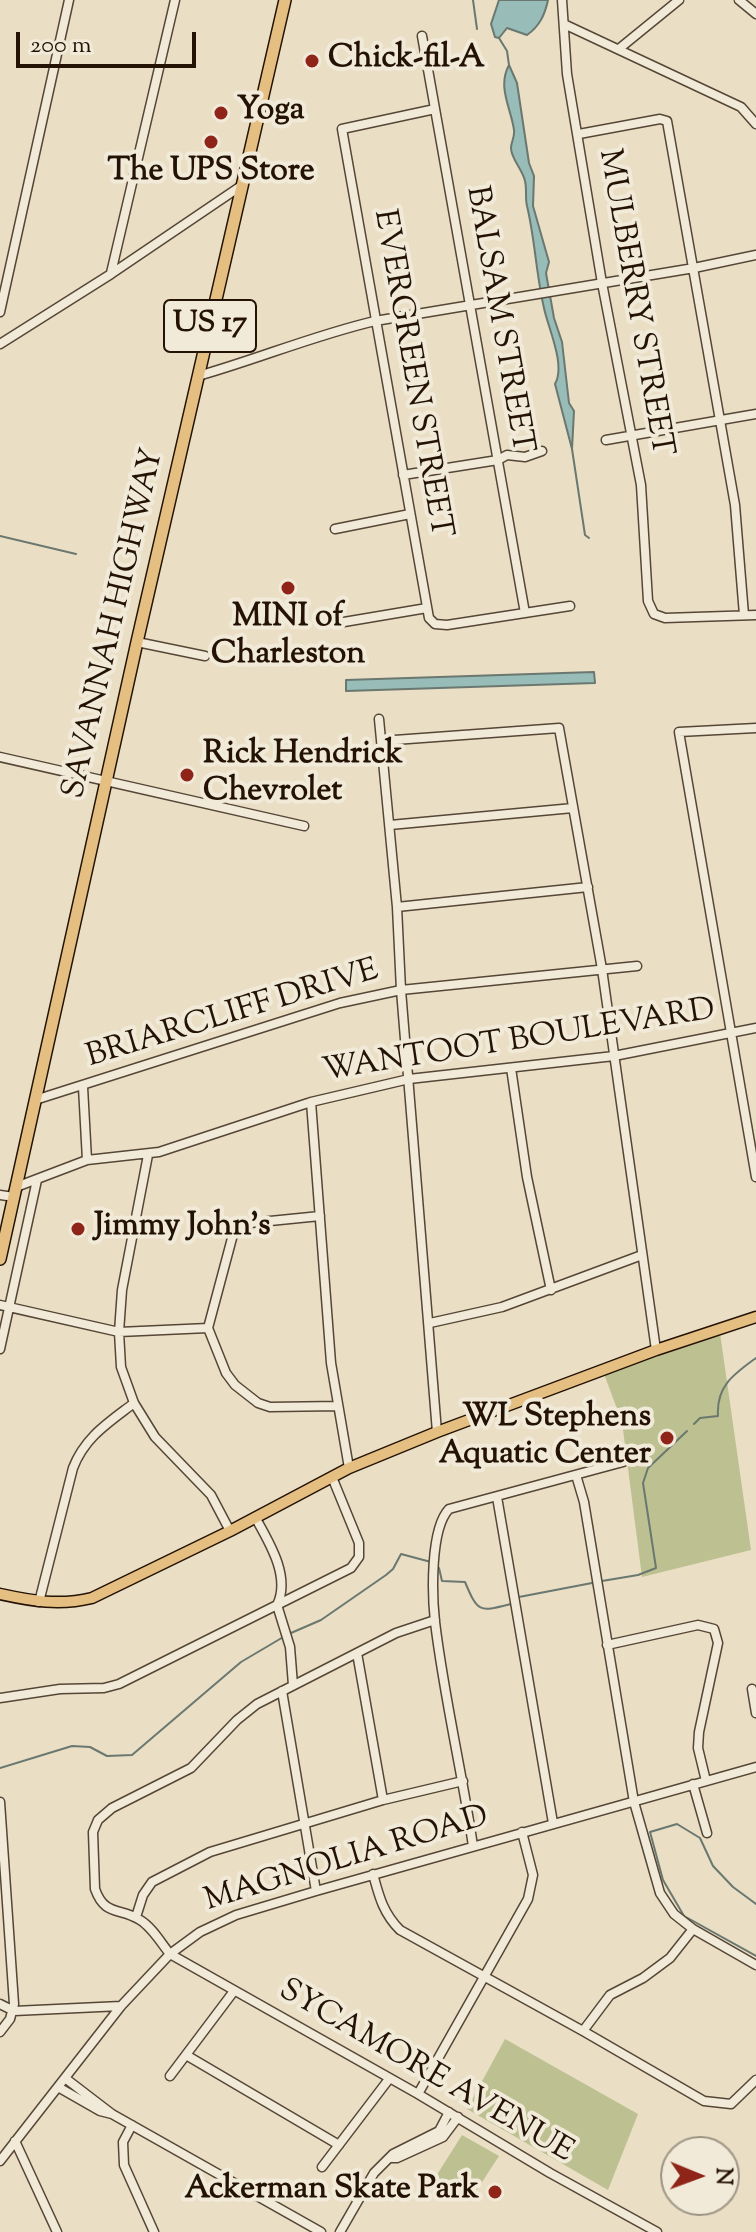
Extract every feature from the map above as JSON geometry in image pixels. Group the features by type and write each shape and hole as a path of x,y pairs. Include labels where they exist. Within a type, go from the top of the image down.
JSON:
{"highway":[{"name":"SAVANNAH HIGHWAY","path":"0,1259 137,642 285,0"}],"main road":[{"path":"0,1594 39,1602 70,1604 92,1598 230,1531 349,1468 656,1350 756,1317"}],"street":[{"path":"0,312 69,0"},
{"path":"111,274 175,0"},
{"name":"MULBERRY STREET","path":"562,0 567,74 602,283 641,485 648,601 654,614 665,618 744,615"},
{"path":"620,48 679,0"},
{"path":"739,0 756,14"},
{"path":"566,25 741,107 756,124"},
{"name":"BALSAM STREET","path":"422,36 525,613"},
{"name":"EVERGREEN STREET","path":"435,109 342,129 375,321 429,618 435,624 525,613"},
{"path":"579,134 660,119 667,121 722,421 735,505 744,615 756,615"},
{"path":"0,344 241,186"},
{"path":"198,376 341,329 375,321 756,255"},
{"path":"606,440 756,414"},
{"path":"403,475 498,460 507,455 525,457 542,451"},
{"path":"335,529 410,514"},
{"path":"525,613 570,606"},
{"path":"338,623 427,608"},
{"path":"137,642 205,656"},
{"path":"379,719 397,907 437,1432"},
{"path":"381,741 559,728 602,969 656,1350"},
{"path":"756,728 679,732 756,1177"},
{"path":"0,757 304,826"},
{"path":"390,825 573,808"},
{"path":"397,907 588,887"},
{"name":"BRIARCLIFF DRIVE","path":"35,1100 340,1003 401,990 637,966"},
{"name":"WANTOOT BOULEVARD","path":"15,1192 87,1160 148,1155 311,1102 409,1079 614,1056 756,1028"},
{"path":"511,1068 527,1177 551,1290"},
{"path":"83,1087 87,1160"},
{"path":"311,1102 331,1363 349,1468"},
{"path":"148,1155 122,1290 119,1332 121,1367 134,1403 155,1437 211,1495 230,1531"},
{"path":"0,1349 5,1306 37,1180"},
{"path":"0,1195 15,1192"},
{"path":"320,1216 235,1227 208,1328 226,1373 235,1385 258,1403 270,1407 338,1406"},
{"path":"430,1323 502,1307 642,1255"},
{"path":"5,1306 119,1332 208,1328"},
{"path":"39,1602 79,1452 90,1436 134,1403"},
{"path":"473,1846 435,1620 434,1565 440,1522 449,1509 623,1462"},
{"path":"576,1475 584,1502 634,1802 660,1893 674,1914 693,1929 756,1965"},
{"path":"0,1698 119,1684 351,1568 359,1557 359,1543 332,1477"},
{"path":"497,1497 553,1823"},
{"path":"255,1517 276,1555 281,1597 277,1605 290,1647 293,1685"},
{"path":"435,1620 396,1633 282,1691 242,1715 191,1768 112,1808 98,1820 93,1832 95,1889 108,1909 136,1917 147,1888 167,1872 229,1845 383,1800 463,1781"},
{"path":"607,1645 698,1625 714,1629 718,1643 698,1748 706,1781"},
{"path":"357,1653 383,1800"},
{"path":"752,1689 756,1713"},
{"path":"282,1691 316,1891"},
{"name":"MAGNOLIA ROAD","path":"0,2161 121,2006 170,1954 200,1932 236,1915 373,1874 756,1767"},
{"path":"693,1784 707,1833"},
{"path":"0,1802 14,2011 0,2032"},
{"path":"418,2094 528,1899 533,1875 522,1832"},
{"path":"373,1874 381,1904 400,1930 712,2103 736,2102 756,2080"},
{"name":"SYCAMORE AVENUE","path":"136,1917 170,1954 657,2232"},
{"path":"583,2031 610,1995 643,1978 670,1958 693,1929"},
{"path":"170,2076 234,1991"},
{"path":"0,2004 14,2011 121,2006"},
{"path":"186,2055 339,2145"},
{"path":"65,2078 85,2098"},
{"path":"322,2167 389,2079"},
{"path":"58,2087 85,2098 321,2232"},
{"path":"340,2232 374,2173 393,2154 439,2131 454,2114"},
{"path":"132,2125 123,2142 124,2165 154,2232"},
{"path":"15,2141 55,2228 46,2232"}],"green space":[{"path":"720,1333 751,1550 642,1577 622,1422 604,1374"},
{"path":"505,2039 638,2114 608,2190 467,2109"},
{"path":"462,2135 499,2156 469,2202 433,2181"}],"water":[{"path":"499,0 548,0 541,19 527,35 507,28 499,38 495,37 491,24"},
{"path":"509,65 517,83 529,163 534,176 533,206 549,262 546,273 562,342 569,403 574,411 572,449 555,384 558,376 557,357 541,295 525,181 511,146 514,130 504,81"},
{"path":"594,672 595,683 346,691 346,680"}],"waterway":[{"path":"473,0 477,29"},
{"path":"499,38 507,51 509,65"},
{"path":"572,449 585,535 589,538"},
{"path":"0,536 76,554"},
{"path":"694,1424 700,1418 718,1416 723,1389 734,1375 756,1358"},
{"path":"602,1581 638,1575 656,1568 643,1483 648,1468 687,1431"},
{"path":"291,1633 321,1620 386,1575 401,1554 431,1562"},
{"path":"439,1568 442,1581 465,1582 473,1600 481,1608 511,1604"},
{"path":"519,1597 592,1583"},
{"path":"0,1768 72,1746 90,1747 107,1756 132,1755 241,1662 285,1636"},
{"path":"756,1904 733,1887 713,1866 700,1838 677,1824 650,1832 663,1880 684,1916 756,1956"}],"place":[{"name":"Chick-fil-A","path":"312,61"},
{"name":"Yoga","path":"221,113"},
{"name":"The UPS Store","path":"211,142"},
{"name":"MINI of Charleston","path":"288,588"},
{"name":"Rick Hendrick Chevrolet","path":"187,775"},
{"name":"Jimmy John's","path":"78,1229"},
{"name":"WL Stephens Aquatic Center","path":"667,1438"},
{"name":"Ackerman Skate Park","path":"495,2192"}]}
